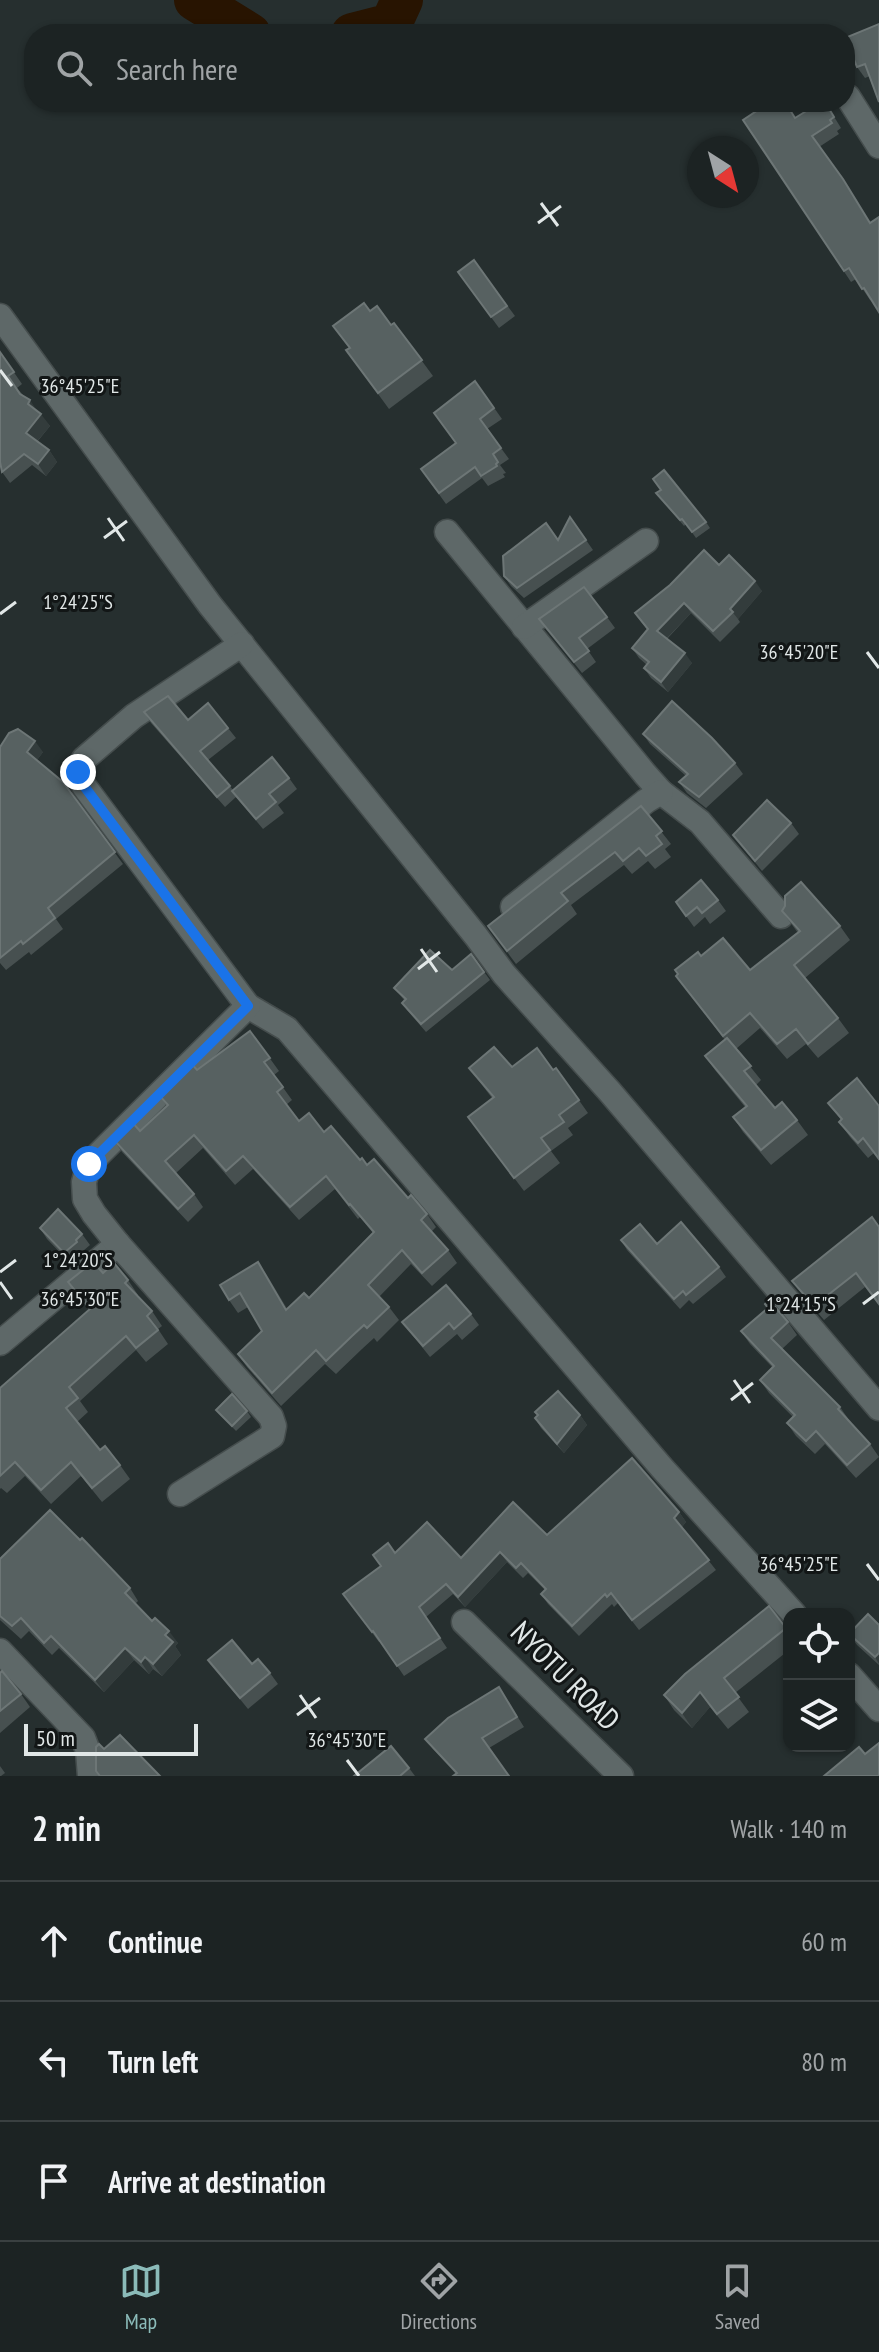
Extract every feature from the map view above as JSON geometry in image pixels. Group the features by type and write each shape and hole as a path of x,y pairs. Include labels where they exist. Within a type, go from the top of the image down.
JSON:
{"street":[{"path":"855,108 879,146"},
{"path":"0,316 210,605 489,926 504,974 610,1092 879,1408"},
{"path":"447,532 661,792 700,822 781,916"},
{"path":"524,627 646,541"},
{"path":"242,644 134,716 84,759 78,772 84,786 248,1006 287,1029 662,1468 789,1608"},
{"path":"489,926 661,792"},
{"path":"180,1494 272,1436 274,1426 271,1417 94,1214 85,1199 84,1182 89,1164 248,1006"},
{"path":"0,1343 118,1244"},
{"name":"NYOTU ROAD","path":"464,1622 621,1776"},
{"path":"0,1651 83,1738 88,1751 90,1776"},
{"path":"853,1680 879,1709"}],"building":[{"path":"879,24 879,102 865,64 857,67 855,62 855,34"},
{"path":"755,112 791,112 795,118 805,112 831,112 834,117 830,120 832,123 812,136 870,223 879,217 879,312 849,268 844,271 759,144 759,136 754,136 743,120"},
{"path":"474,260 507,306 491,317 458,272"},
{"path":"364,303 370,311 377,306 422,360 378,393 346,350 350,348 333,326"},
{"path":"0,352 14,372 8,376 20,394 30,400 28,404 41,414 26,433 49,450 38,464 24,454 2,472 0,462"},
{"path":"475,381 494,408 480,419 501,448 493,454 497,466 481,476 475,467 439,493 421,469 456,443 434,413"},
{"path":"664,470 706,522 692,532 656,493 661,490 653,479"},
{"path":"570,517 586,540 517,588 504,576 503,556 546,523 558,540"},
{"path":"704,550 719,565 729,555 755,581 730,609 733,612 713,631 684,603 657,631 685,653 661,682 644,668 649,662 632,648 648,629 635,613 670,585"},
{"path":"584,587 607,617 579,638 589,651 574,662 539,619"},
{"path":"168,696 188,720 208,703 228,728 200,751 230,786 217,797 144,712"},
{"path":"672,701 735,763 699,797 679,782 688,774 643,734"},
{"path":"18,729 35,741 27,752 63,782 115,852 48,908 55,918 0,958 0,747 9,733"},
{"path":"272,757 289,778 269,794 276,802 256,819 232,791"},
{"path":"767,800 791,823 755,861 733,835"},
{"path":"641,806 662,831 656,836 662,844 646,856 639,848 623,861 615,852 561,893 568,901 507,951 488,926"},
{"path":"701,880 718,900 702,913 697,907 686,916 676,902"},
{"path":"801,882 840,926 794,965 838,1018 808,1044 796,1029 777,1044 750,1013 723,1036 676,976 675,970 698,952 701,956 723,938 750,970 800,931 782,911 785,896"},
{"path":"430,950 452,970 471,954 484,972 421,1024 402,1003 406,999 394,988"},
{"path":"250,1031 270,1058 264,1062 283,1087 277,1092 299,1121 309,1113 324,1132 331,1126 367,1165 374,1159 408,1198 411,1195 427,1214 421,1220 448,1250 422,1273 402,1250 368,1285 389,1307 367,1328 364,1325 326,1361 316,1350 272,1393 238,1354 262,1331 240,1293 229,1300 220,1285 258,1262 286,1310 304,1293 309,1298 374,1232 326,1176 290,1207 243,1156 226,1171 194,1135 165,1161 194,1194 178,1209 113,1139 131,1121 140,1131 168,1105 158,1094 190,1062 197,1070"},
{"path":"727,1038 751,1066 744,1071 775,1108 782,1102 797,1120 761,1150 733,1117 747,1106 705,1056"},
{"path":"494,1047 512,1067 537,1048 579,1100 559,1115 564,1122 541,1138 550,1150 514,1178 468,1117 494,1097 469,1068"},
{"path":"857,1078 879,1106 879,1159 863,1138 858,1143 839,1122 842,1119 828,1103"},
{"path":"58,1209 82,1234 64,1253 40,1228"},
{"path":"872,1217 879,1227 879,1304 856,1273 814,1306 792,1281"},
{"path":"681,1222 719,1267 686,1295 683,1291 674,1299 621,1240 640,1224 657,1244"},
{"path":"93,1262 103,1273 114,1263 128,1280 125,1283 152,1311 147,1316 158,1330 136,1348 126,1336 69,1387 78,1398 66,1408 100,1450 105,1446 120,1465 92,1488 71,1462 41,1490 15,1462 0,1476 0,1388 90,1309 68,1282"},
{"path":"446,1285 471,1314 454,1329 449,1323 423,1346 402,1322"},
{"path":"769,1300 788,1322 771,1338 840,1407 838,1409 870,1444 847,1465 816,1431 806,1441 787,1423 795,1415 760,1380 774,1366 741,1331 768,1308 765,1304"},
{"path":"558,1391 580,1415 557,1444 535,1418 538,1415 535,1412"},
{"path":"232,1394 247,1411 232,1426 216,1410"},
{"path":"632,1458 679,1512 674,1518 709,1560 632,1620 611,1593 607,1597 605,1594 572,1626 541,1594 546,1589 521,1563 516,1568 500,1552 458,1597 446,1584 419,1607 440,1638 397,1666 343,1594 381,1566 373,1555 388,1543 395,1553 427,1522 461,1558 513,1502 547,1535"},
{"path":"50,1510 130,1588 125,1593 152,1621 155,1618 169,1631 165,1635 173,1642 153,1664 145,1657 141,1662 125,1648 95,1680 51,1636 44,1643 21,1618 12,1626 0,1616 0,1559"},
{"path":"769,1606 783,1624 783,1630 724,1678 739,1697 717,1714 700,1692 682,1713 664,1695 685,1674"},
{"path":"868,1614 879,1625 879,1653 875,1657 855,1639 855,1628"},
{"path":"232,1640 252,1664 258,1659 270,1673 240,1698 208,1660"},
{"path":"2,1671 21,1694 0,1711 0,1673"},
{"path":"499,1687 517,1717 482,1738 509,1776 453,1776 457,1773 425,1739 448,1718"},
{"path":"120,1735 160,1776 100,1776 96,1771 96,1747 99,1744 104,1749"},
{"path":"879,1743 879,1776 824,1776 859,1747 865,1754"},
{"path":"391,1746 409,1768 400,1776 354,1776"}],"waterway":[{"path":"195,0 234,24"},
{"path":"391,24 402,0"}],"route":[{"path":"78,772 84,786 248,1006 89,1164"}]}
